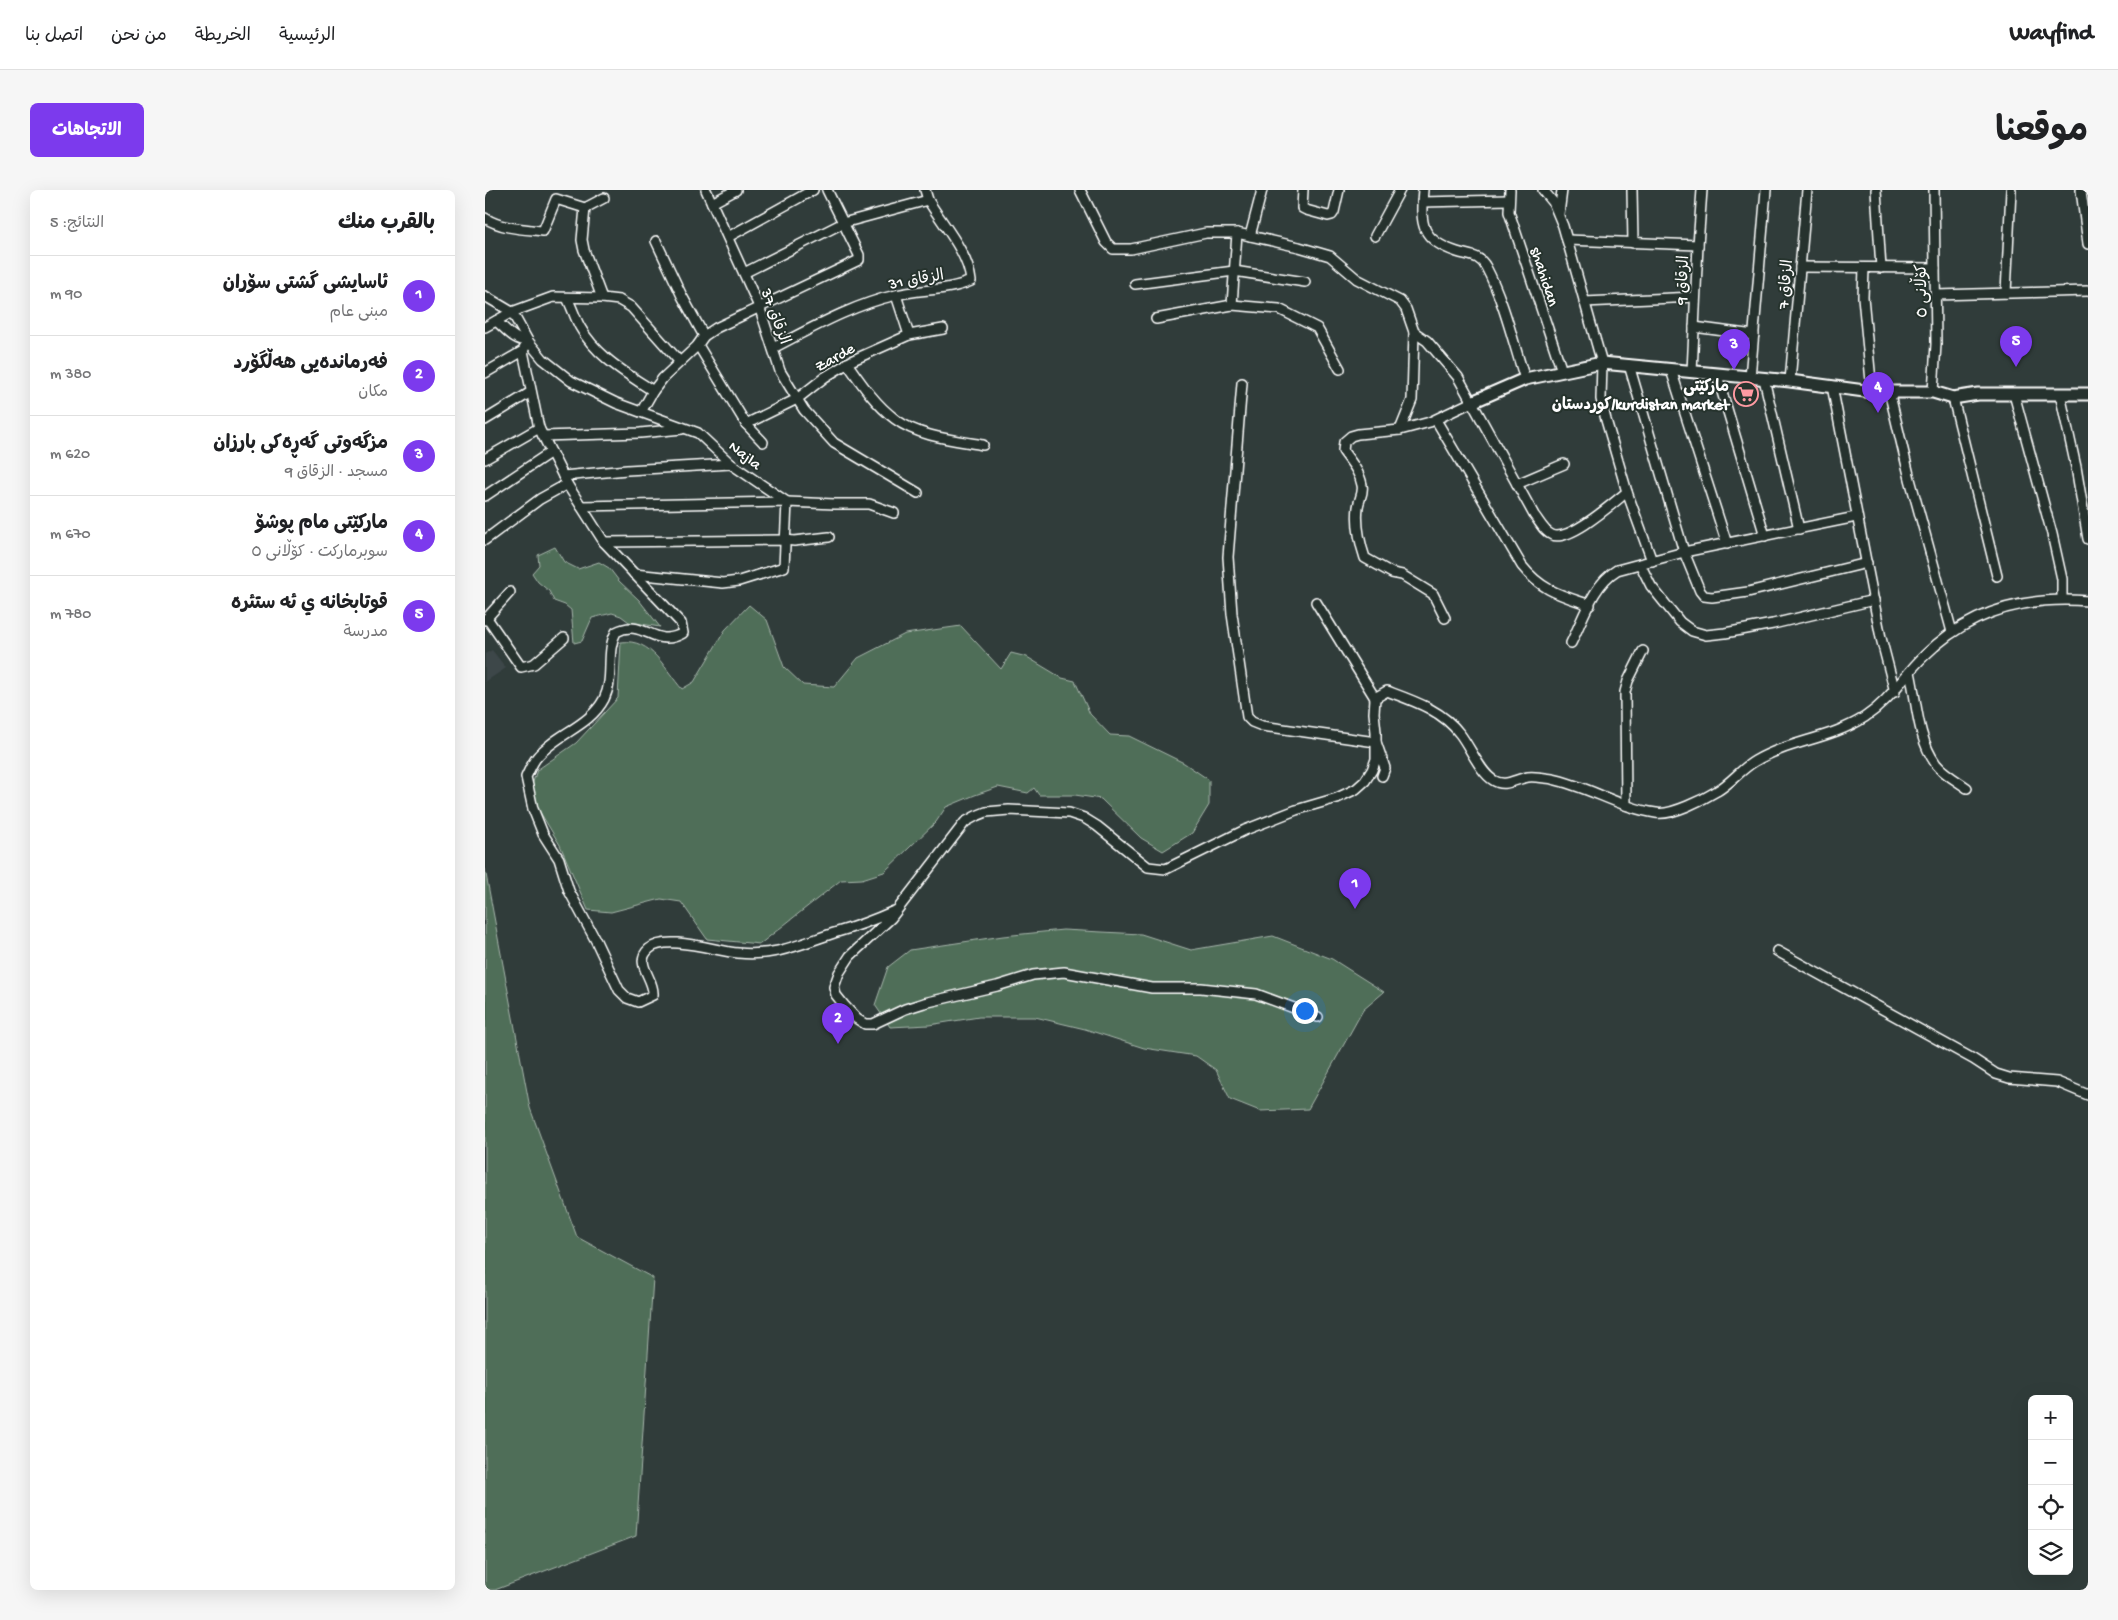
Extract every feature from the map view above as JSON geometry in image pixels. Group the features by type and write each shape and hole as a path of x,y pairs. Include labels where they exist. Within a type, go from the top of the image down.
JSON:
{"street":[{"name":"الزقاق 37","path":"706,190 760,309 780,371 804,410 834,443 918,493"},
{"path":"712,203 736,190"},
{"path":"728,238 813,190"},
{"path":"641,412 653,391 679,361 698,345 704,336 716,328 760,309 859,260 859,255 827,190"},
{"name":"الزقاق 31","path":"773,348 823,322 871,302 896,295 959,286 971,281 970,269 962,251 928,200 925,190"},
{"path":"1080,190 1106,242 1113,249 1131,249 1206,233 1237,233 1299,246 1330,256 1357,279 1400,301 1406,309 1414,332 1411,400 1400,430"},
{"path":"1250,236 1261,190"},
{"path":"1303,190 1302,208 1328,216 1332,215 1339,190"},
{"path":"1375,236 1400,190"},
{"path":"1423,190 1421,214 1424,228 1433,242 1457,252 1475,255 1485,265 1504,310 1525,379"},
{"name":"shahidan","path":"1510,190 1508,200 1509,212 1562,371"},
{"path":"1543,190 1553,202 1567,240 1602,363 1601,399 1627,492 1653,561"},
{"path":"1559,216 1562,190"},
{"path":"1633,190 1633,243"},
{"name":"الزقاق 9","path":"1693,372 1695,297 1702,190"},
{"path":"1750,378 1766,190"},
{"name":"الزقاق 7","path":"1790,381 1807,190"},
{"path":"1876,190 1881,268"},
{"name":"کۆڵانی ٥","path":"1933,392 1936,344 1934,190"},
{"path":"2006,293 2011,190"},
{"path":"2081,190 2088,244"},
{"path":"485,218 501,225 546,234 556,199 585,208 604,198"},
{"path":"744,273 843,223 928,200"},
{"path":"1423,202 1508,200"},
{"path":"585,208 582,240 602,298"},
{"path":"1232,305 1237,233"},
{"path":"1567,240 1698,245"},
{"path":"656,241 682,296 704,336"},
{"path":"1801,268 1935,268"},
{"path":"1864,268 1863,298 1871,392"},
{"path":"1135,284 1235,272 1305,282"},
{"path":"1936,295 2088,291"},
{"path":"896,295 909,335"},
{"path":"485,296 512,312"},
{"path":"485,326 512,312 553,297 619,300 631,306 679,361"},
{"path":"1584,302 1695,297"},
{"path":"567,298 580,327 592,344 613,364 653,391"},
{"path":"1155,319 1232,305 1279,309 1317,328 1341,369"},
{"name":"Najla","path":"512,312 528,341 543,359 571,381 615,403 698,433 731,464 787,502"},
{"path":"496,321 523,342 528,341"},
{"path":"1694,327 1754,335"},
{"name":"Zarde","path":"746,424 797,399 825,376 847,363 909,335 943,329"},
{"path":"1414,332 1427,341 1458,377 1534,515 1545,530 1552,535 1560,536 1589,522 1627,492"},
{"path":"485,373 523,351 528,341"},
{"path":"698,345 746,424 763,442"},
{"path":"523,351 541,432 565,480 604,542 681,623 683,633 668,639 633,626 623,628 617,632 610,652 611,681 603,700 590,717 548,747 536,758 526,777 533,809 543,834 559,860 569,891 596,941 619,990 627,998 638,1002 653,995 654,989 643,964 644,955 649,948 661,944 676,943 739,954 777,952 858,927 897,910"},
{"path":"847,363 862,385 896,419 933,435 983,445"},
{"path":"1445,618 1433,594 1402,575 1392,573 1365,558 1360,543 1358,507 1362,497 1362,484 1356,470 1343,451 1344,442 1351,436 1400,430 1435,420 1525,379 1602,363 1790,381 1871,392 1933,392 1953,398 1979,394 2088,394"},
{"path":"1629,365 1685,552 1700,591 1704,596 1712,597 1748,592 1867,563"},
{"path":"1671,370 1727,544"},
{"path":"1717,375 1765,536"},
{"path":"1764,379 1799,529"},
{"path":"1242,383 1228,557 1232,614 1247,717 1252,722 1262,726 1376,742"},
{"path":"1832,386 1856,517 1881,638 1895,692"},
{"path":"1889,391 1909,479 1952,632"},
{"path":"485,420 531,392"},
{"path":"2014,394 2052,534 2062,579 2062,599"},
{"path":"2060,394 2084,491 2088,539"},
{"path":"1953,398 1997,576"},
{"path":"1435,420 1531,578 1552,592 1590,605"},
{"path":"485,459 541,432 640,433 686,428"},
{"path":"485,496 551,452"},
{"path":"485,540 565,480 627,470 731,464"},
{"path":"1517,484 1564,464"},
{"path":"581,506 787,502 869,504 894,512"},
{"path":"634,574 723,583 739,581 785,567 787,502"},
{"path":"1571,643 1600,584 1608,575 1617,570 1685,552 1856,517"},
{"path":"604,542 794,541 829,537"},
{"path":"1640,564 1651,586 1680,622 1692,631 1706,635 1773,624 1874,600"},
{"path":"510,592 486,619 521,668 534,664 565,638"},
{"path":"1375,698 1387,692 1406,698 1435,712 1460,734 1487,776 1497,783 1512,783 1528,777 1552,779 1587,789 1626,805 1659,814 1682,808 1717,791 1756,760 1816,739 1862,719 1881,707 1924,656 1952,632 1972,620 2005,607 2062,599 2088,601"},
{"path":"1315,602 1375,698 1377,758 1373,770 1356,789 1337,798 1296,810 1245,830 1166,870 1148,868 1097,826 1084,818 1069,813 1009,810 986,812 965,822 897,910 850,956 839,973 834,987 836,995 844,1005 857,1020 865,1024 873,1024 905,1008 924,1003 997,986 1033,975 1064,972 1152,988 1201,988 1256,994 1318,1017"},
{"path":"1626,805 1625,692 1628,681 1643,651"},
{"path":"1910,672 1917,704 1917,720 1927,746 1937,764 1967,788"},
{"path":"1376,742 1385,768 1382,776"},
{"path":"1777,951 1973,1059 1996,1074 2009,1078 2057,1082 2088,1095"}],"shaded area":[{"path":"492,650 506,668 485,682 485,654"}],"green space":[{"path":"555,547 564,562 578,569 599,562 609,568 619,581 639,600 660,627 629,622 621,616 612,613 592,618 582,641 574,643 571,610 565,605 554,601 549,591 538,582 532,573 539,565 538,555"},
{"path":"749,605 767,620 784,667 803,685 834,687 858,658 905,634 961,626 1001,669 1011,653 1027,657 1062,678 1075,681 1090,714 1110,735 1129,736 1184,763 1209,780 1209,805 1192,833 1163,851 1141,838 1101,799 1075,795 1039,795 1034,788 1028,793 998,787 946,807 936,822 884,872 862,879 841,880 760,944 707,939 681,902 661,899 611,912 588,910 560,845 529,794 537,770 576,743 618,698 621,642 632,642 649,650 657,657 682,689 694,682 725,630"},
{"path":"485,869 530,1108 577,1237 653,1278 636,1536 495,1590 485,1590"},
{"path":"1063,930 1141,934 1191,950 1273,936 1332,959 1384,992 1363,1010 1308,1109 1260,1111 1230,1099 1216,1070 1196,1056 1144,1048 1085,1029 1035,1017 979,1017 929,1025 890,1027 875,1005 888,967 910,950 1003,936"}],"place":[{"name":"قوتابخانه ي ئه ستئره","path":"2016,367"},
{"name":"مزگەوتی گەڕەکی بارزان","path":"1734,370"},
{"name":"مارکێتی کوردستان/kurdistan market","path":"1746,394"},
{"name":"مارکێتی مام پوشۆ","path":"1878,413"},
{"name":"ئاسایشی گشتی سۆران","path":"1355,909"},
{"name":"فەرماندەیی هەڵگۆرد","path":"838,1044"}]}
